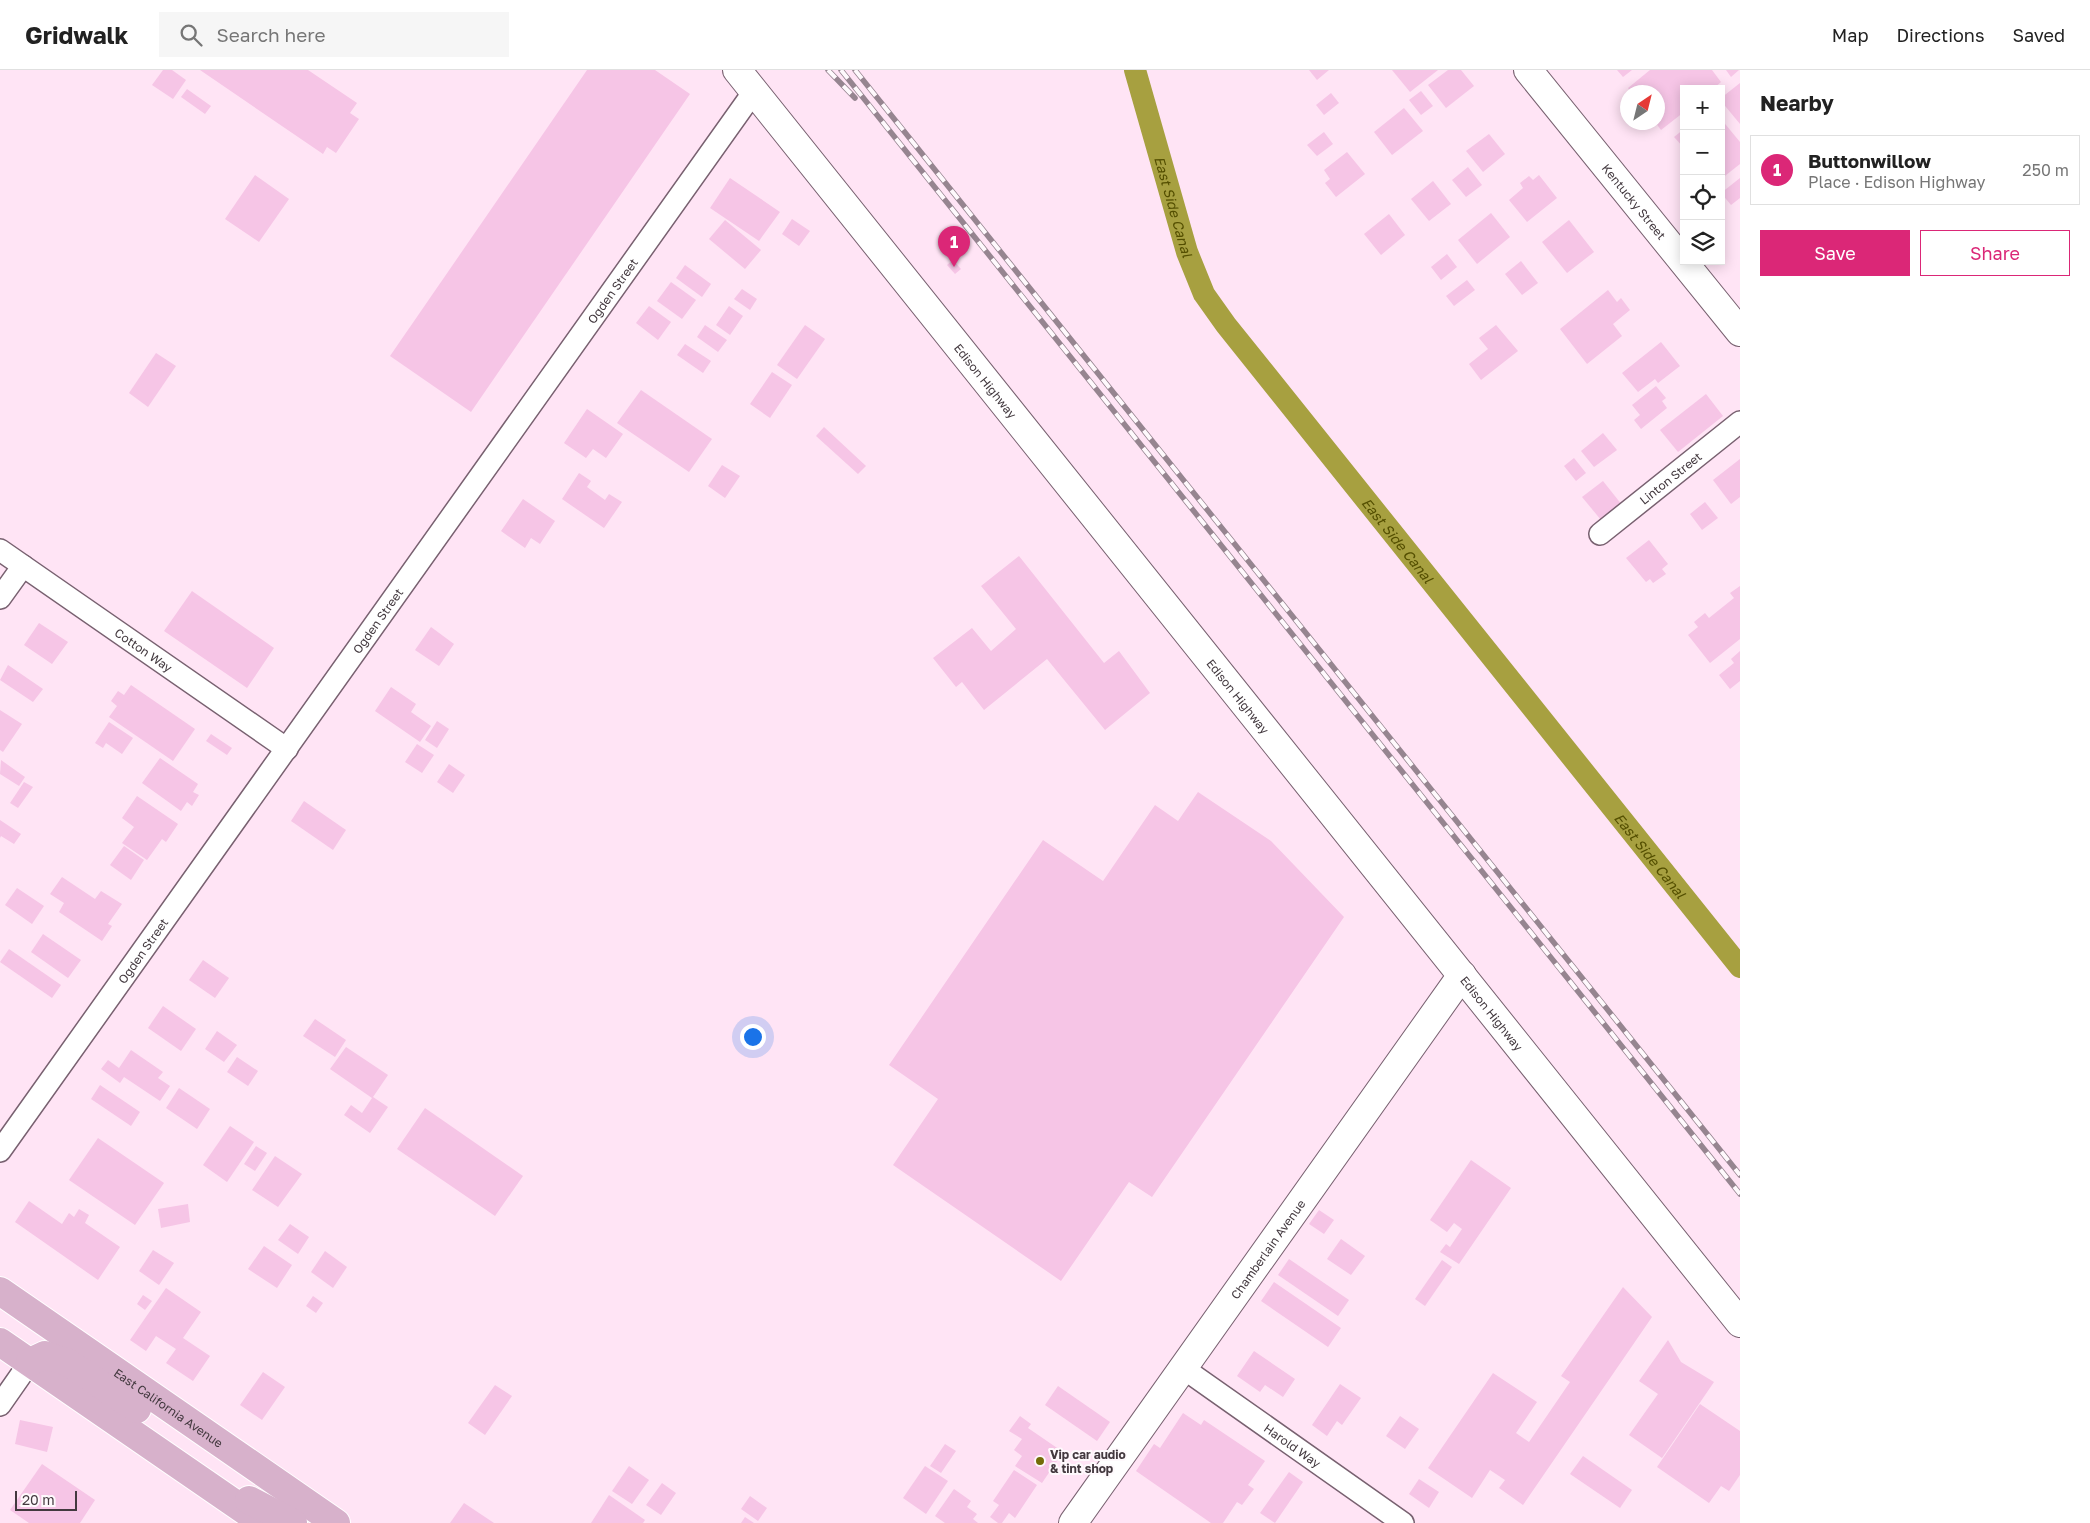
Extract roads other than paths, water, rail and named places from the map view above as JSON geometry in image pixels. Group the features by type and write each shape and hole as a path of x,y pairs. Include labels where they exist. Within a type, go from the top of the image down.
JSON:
{"main road":[{"name":"Edison Highway","path":"736,70 755,90 1740,1323"},
{"name":"Kentucky Street","path":"1528,70 1740,332"},
{"name":"Chamberlain Avenue","path":"1073,1523 1462,975"},
{"name":"East California Avenue","path":"0,1291 336,1523"},
{"path":"0,1342 262,1523"},
{"path":"30,1362 45,1355 67,1362 160,1425 204,1432"},
{"path":"170,1459 293,1523"}],"street":[{"name":"Ogden Street","path":"0,1151 288,749 755,90"},
{"name":"Linton Street","path":"1600,534 1740,422"},
{"name":"Cotton Way","path":"0,550 288,749"},
{"path":"0,598 23,566"},
{"path":"0,1404 30,1362"},
{"name":"Harold Way","path":"1183,1368 1403,1523"}],"waterway":[{"name":"East Side Canal","path":"1135,70 1187,252 1204,294 1226,325 1740,967"}],"railway":[{"path":"828,70 855,98"},
{"path":"841,70 1740,1194"},
{"path":"855,70 1740,1175"}],"place":[{"name":"Buttonwillow","path":"954,267"},
{"name":"Vip car audio & tint shop","path":"1040,1461"}]}
